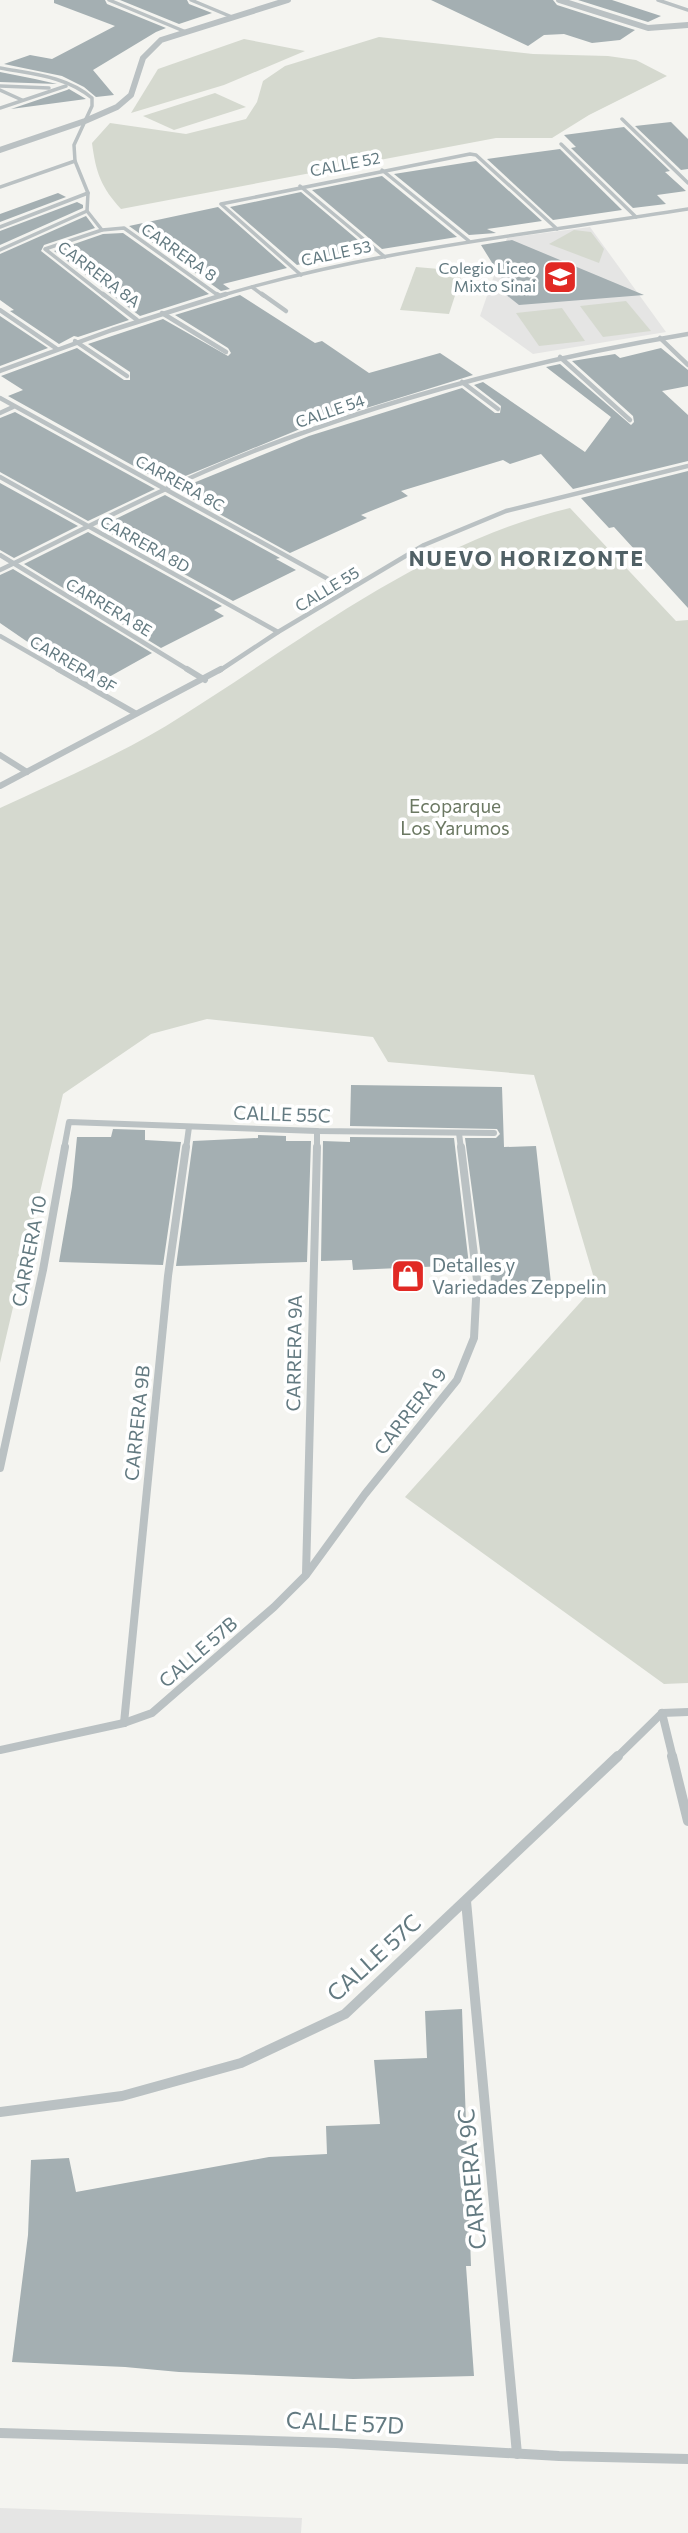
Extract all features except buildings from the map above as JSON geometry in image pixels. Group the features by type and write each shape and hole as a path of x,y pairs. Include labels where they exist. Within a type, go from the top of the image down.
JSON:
{"street":[{"path":"110,0 186,32"},
{"path":"191,0 232,17"},
{"path":"559,0 648,28 688,24"},
{"path":"659,0 688,10"},
{"path":"0,150 85,121 117,107 131,95 143,58 161,40 282,1"},
{"path":"0,68 70,85 85,91 92,98 92,106 74,145 75,161 88,193 87,211 0,250"},
{"path":"0,108 70,85"},
{"path":"0,88 54,89"},
{"path":"0,88 23,101"},
{"path":"622,119 688,183"},
{"path":"561,144 636,217"},
{"name":"CALLE 52","path":"301,275 221,205 300,186 463,154 476,155 557,229"},
{"path":"0,187 75,161"},
{"path":"382,170 469,241"},
{"path":"300,186 385,257"},
{"path":"0,227 88,193"},
{"name":"CALLE 53","path":"0,371 137,320 301,275 469,241 688,209"},
{"name":"CARRERA 8A","path":"87,211 102,230 45,249 46,253 137,320"},
{"name":"CARRERA 8","path":"102,230 124,228 220,296"},
{"path":"252,287 286,310"},
{"path":"0,310 57,349"},
{"name":"CARRERA 8A","path":"162,313 226,352"},
{"name":"CALLE 54","path":"0,570 254,450 362,412 462,382 561,357 688,334"},
{"path":"660,338 688,365"},
{"path":"75,341 127,376"},
{"path":"561,357 630,420"},
{"path":"462,382 498,409"},
{"name":"CARRERA 8C","path":"0,398 348,590"},
{"path":"0,413 13,407"},
{"name":"CALLE 55","path":"0,786 135,713 205,680 278,632 424,545 506,511 688,466"},
{"name":"CARRERA 8D","path":"0,477 278,632"},
{"name":"CARRERA 8E","path":"0,555 205,680"},
{"name":"CARRERA 8F","path":"0,636 135,713"},
{"path":"0,755 27,772"},
{"name":"CALLE 55C","path":"69,1122 317,1131 494,1133"},
{"name":"CARRERA 10","path":"0,1468 43,1270 69,1122"},
{"name":"CARRERA 9B","path":"124,1723 168,1276 189,1127"},
{"name":"CARRERA 9A","path":"306,1575 317,1131"},
{"name":"CARRERA 9","path":"365,1494 457,1380 474,1338 477,1280 459,1133"},
{"name":"CALLE 57B","path":"0,1750 124,1723 152,1713 274,1607 306,1575 365,1494"},
{"path":"688,1712 662,1713 688,1821"},
{"name":"CALLE 57C","path":"0,2112 122,2096 241,2063 345,2014 662,1713"},
{"name":"CARRERA 9C","path":"466,1901 517,2454"},
{"name":"CALLE 57D","path":"0,2434 336,2443 517,2454 688,2459"}],"shaded area":[{"name":"Colegio Liceo Mixto Sinai","path":"590,227 666,332 533,354 480,316 507,238"},
{"path":"0,2508 302,2518 301,2533 0,2533"}],"green space":[{"path":"379,37 533,54 608,56 636,60 667,76 589,115 552,138 496,138 121,209 104,186 95,163 92,143 110,123 186,134 246,119 257,102 263,81 285,66"},
{"path":"244,39 305,51 224,85 131,113 158,69"},
{"path":"215,93 246,107 174,130 143,116"},
{"path":"574,230 591,232 604,249 599,263 549,244"},
{"path":"416,267 463,271 449,314 400,310"},
{"path":"626,301 651,331 603,337 580,306"},
{"path":"562,308 585,341 539,346 516,313"},
{"name":"Ecoparque Los Yarumos","path":"570,508 676,621 688,620 688,1683 664,1684 405,1497 596,1285 534,1075 388,1062 373,1037 207,1019 151,1034 63,1094 0,1363 0,808 147,737 360,600 410,572 461,546 515,524"}],"place":[{"name":"Colegio Liceo Mixto Sinai","path":"560,277"},
{"name":"Detalles y Variedades Zeppelin","path":"408,1276"}],"district":[{"name":"NUEVO HORIZONTE","path":"527,559"}]}
